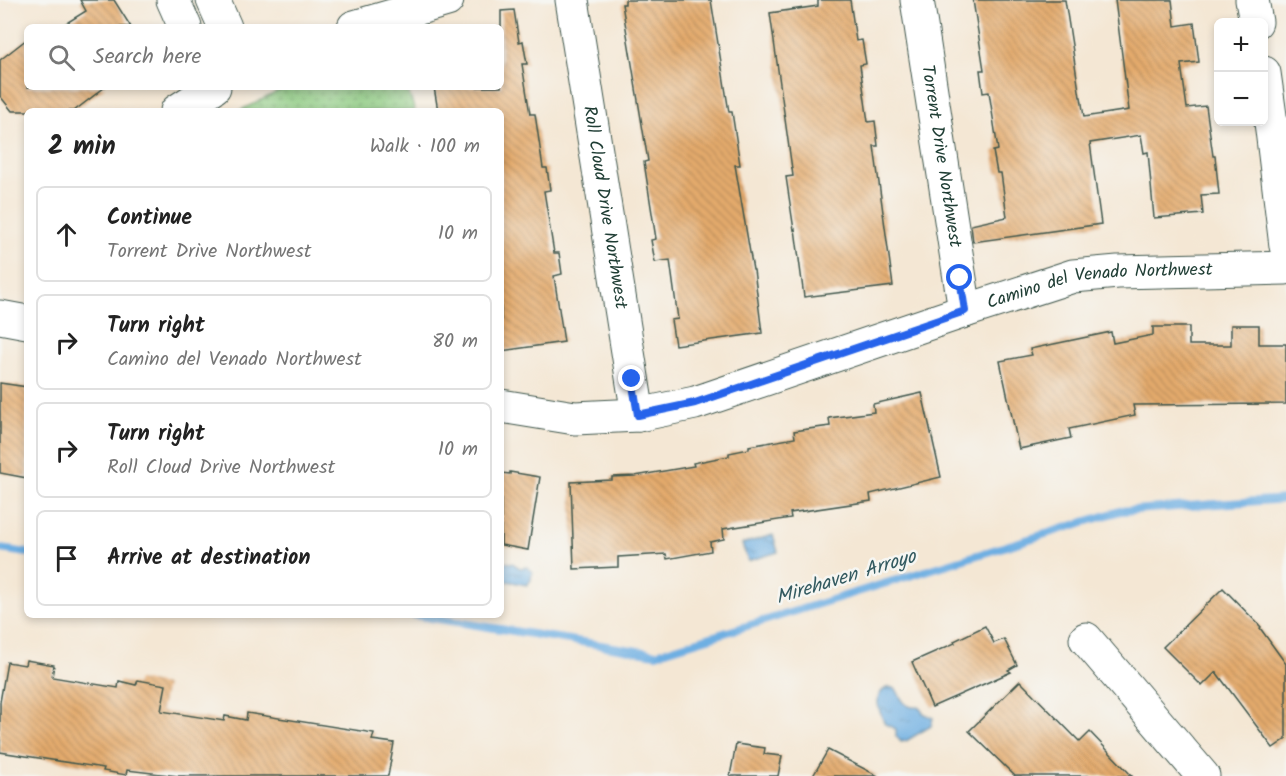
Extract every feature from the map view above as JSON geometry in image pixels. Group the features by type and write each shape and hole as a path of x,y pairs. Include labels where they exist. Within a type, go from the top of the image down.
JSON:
{"street":[{"path":"173,0 184,24"},
{"path":"213,0 224,24"},
{"path":"364,24 447,0"},
{"name":"Roll Cloud Drive Northwest","path":"572,0 638,415"},
{"name":"Torrent Drive Northwest","path":"917,0 965,311"},
{"path":"1252,0 1255,18"},
{"path":"181,108 208,90"},
{"path":"1268,104 1286,246"},
{"name":"Camino del Venado Northwest","path":"504,406 575,418 638,415 695,403 1073,276 1118,272 1286,268"},
{"path":"0,317 24,321"},
{"path":"1086,639 1203,776"}],"green space":[{"path":"281,90 408,90 414,108 245,108"}],"water":[{"path":"773,535 778,552 748,561 742,544"},
{"path":"504,562 512,563 520,568 527,567 532,571 531,580 527,585 504,581"},
{"path":"889,687 896,689 907,705 919,707 923,713 933,718 931,726 901,742 896,736 896,729 885,724 879,708 878,698 883,690"}],"building":[{"path":"80,0 114,0 129,24 65,24 86,11"},
{"path":"625,0 711,0 729,112 732,112 740,165 735,165 754,270 762,333 675,345 671,320 678,319 670,260 655,262 651,240 656,239 644,162 648,161 622,4 625,4"},
{"path":"818,0 850,0 856,41 862,40 866,64 860,65 868,122 875,121 878,146 874,146 893,286 804,297 786,177 793,176 770,13 818,6"},
{"path":"973,0 1065,0 1084,117 1129,110 1115,0 1172,0 1175,26 1194,23 1199,62 1181,64 1187,108 1206,106 1213,156 1215,156 1219,194 1201,195 1203,214 1154,218 1148,152 1144,153 1141,135 1090,143 1101,224 973,242 971,225 1007,217 1001,173 997,173 993,151 998,150 989,92 983,93 980,70 984,70"},
{"path":"514,10 519,42 523,41 527,64 522,64 530,114 535,114 543,168 547,168 550,190 544,191 554,253 559,253 562,274 554,276 564,342 504,351 504,108 438,108 434,90 504,90 504,24 501,24 501,11"},
{"path":"24,41 24,90 101,90 78,108 24,108 24,111 12,111 0,96 0,60"},
{"path":"1231,325 1259,325 1259,344 1286,344 1286,404 1133,405 1135,415 1069,429 1071,438 1019,449 1000,361 1032,355 1030,349 1111,332 1113,343 1153,335 1153,327 1189,327 1189,345 1231,345"},
{"path":"0,383 24,387 24,477 0,473"},
{"path":"922,393 941,477 870,494 871,501 790,513 791,518 723,529 724,539 710,542 711,551 667,559 666,554 618,557 618,567 574,569 571,482 612,480 612,477 635,476 694,466 693,463 729,456 729,453 749,449 749,446 795,438 794,431 830,426 829,418 874,412 873,404"},
{"path":"510,472 540,477 528,550 504,546 504,473 510,474"},
{"path":"1223,588 1261,627 1286,664 1286,739 1273,748 1216,672 1202,686 1163,647"},
{"path":"985,626 994,643 1004,639 1017,665 1008,670 1011,672 932,707 912,662 955,643 954,641"},
{"path":"26,660 54,665 52,677 118,688 119,681 136,685 138,680 166,685 161,711 224,721 225,716 246,720 247,713 374,733 372,740 394,743 388,776 178,776 127,770 126,775 103,771 104,768 0,752 0,702 7,662 25,665"},
{"path":"1020,681 1080,742 1090,732 1132,776 1015,776 969,731"},
{"path":"736,744 765,748 764,754 782,756 778,776 730,776"},
{"path":"828,750 878,776 813,776"}],"waterway":[{"name":"Mirehaven Arroyo","path":"433,618 656,654 1120,511 1286,499"},
{"name":"Mirehaven Arroyo","path":"0,549 24,553"}],"route":[{"path":"632,379 638,415 695,403 965,311 960,278"}]}
